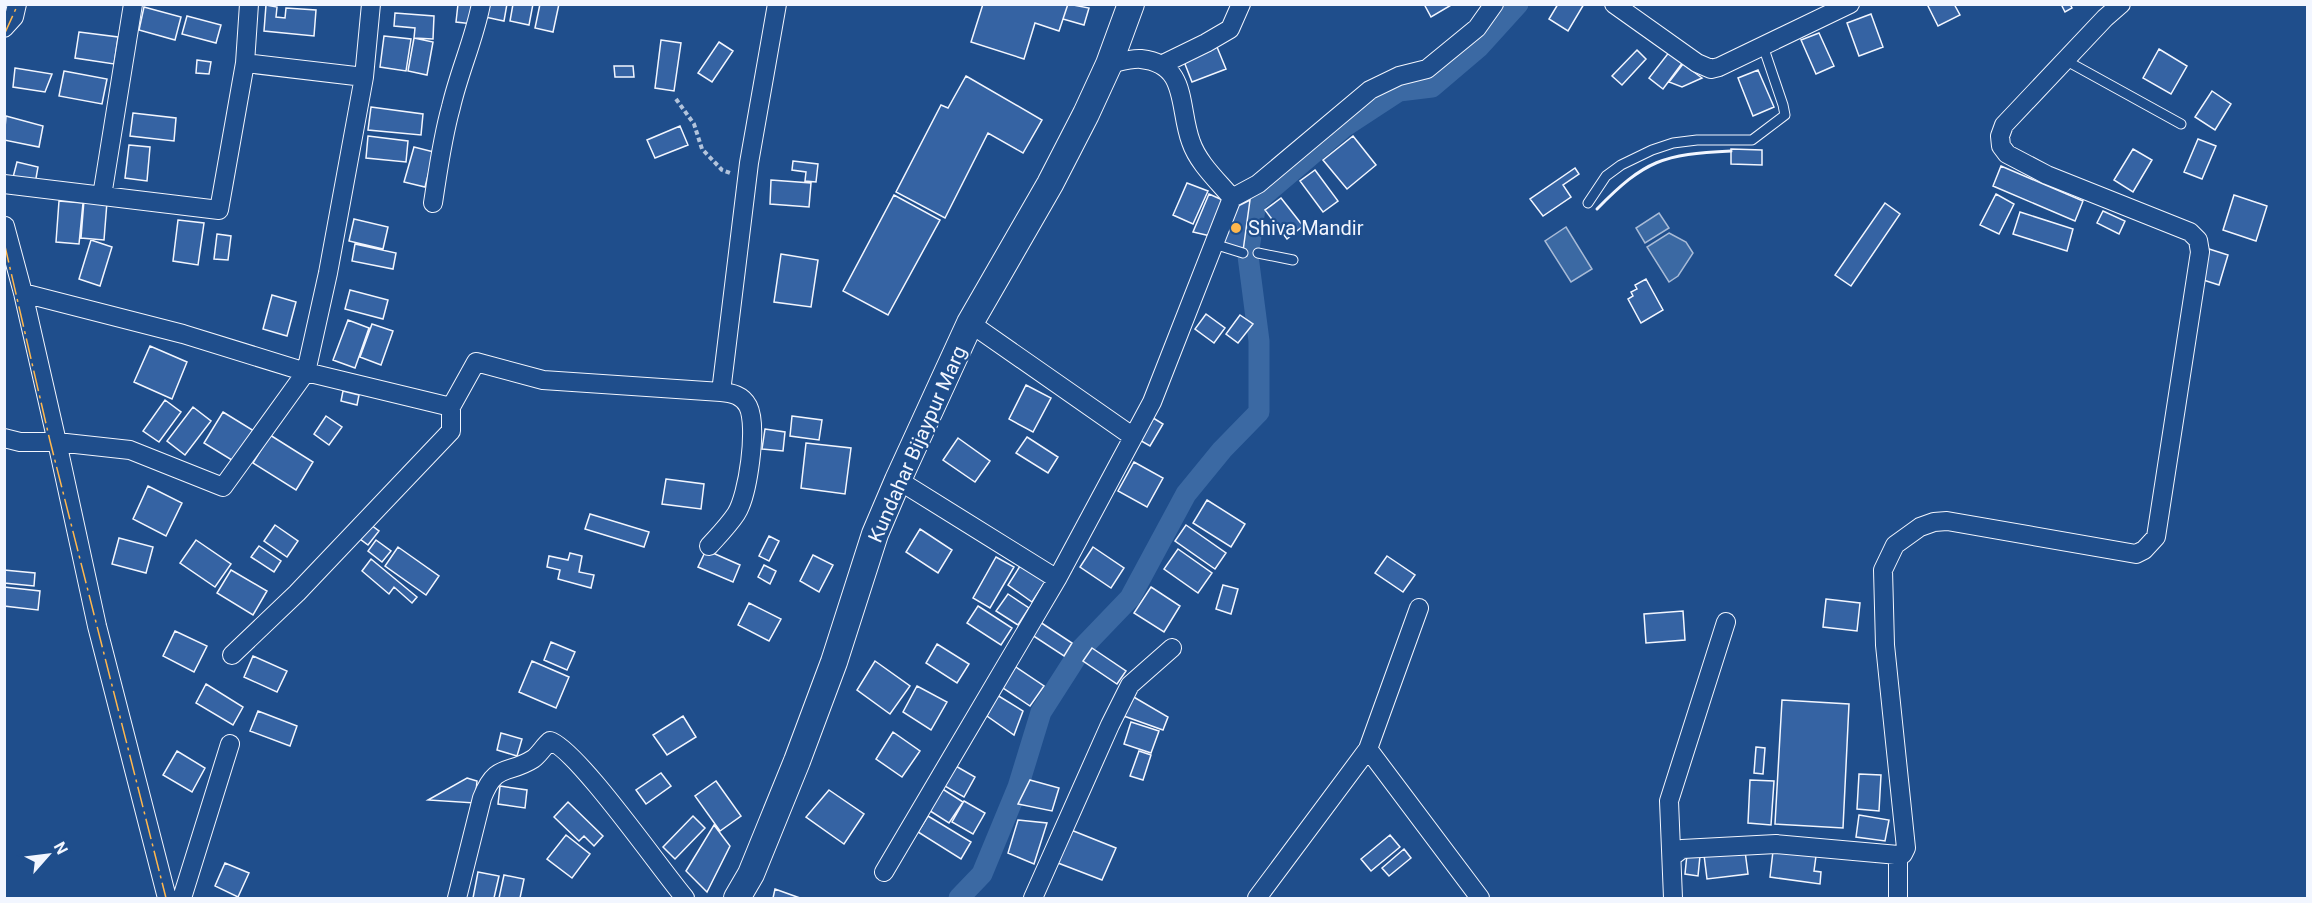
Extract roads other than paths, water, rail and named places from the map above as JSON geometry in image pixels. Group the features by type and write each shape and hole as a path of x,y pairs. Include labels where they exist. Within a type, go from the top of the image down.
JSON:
{"main road":[{"name":"Kundahar Bijaypur Marg","path":"737,898 751,874 796,761 834,662 875,534 898,480 970,323 1050,184 1109,64 1131,4"}],"street":[{"path":"4,28 14,16 17,4"},
{"path":"102,196 133,4"},
{"path":"4,184 219,210 245,63 249,4"},
{"path":"4,438 20,442 57,442 129,450 223,487 306,372 328,273 364,77 371,4"},
{"path":"433,203 440,154 451,107 481,4"},
{"path":"721,392 747,182 777,4"},
{"path":"1162,64 1206,44 1230,29 1241,4"},
{"path":"884,872 1057,579 1152,402 1232,198 1258,184 1370,90 1399,76 1427,69 1477,28 1494,4"},
{"path":"1614,4 1697,63 1711,69 1850,4"},
{"path":"1673,856 1682,849 1776,844 1903,854 1906,848 1885,645 1883,570 1895,545 1920,527 1934,522 1947,521 2136,554 2144,550 2156,537 2200,252 2198,240 2190,232 2047,175 2007,154 2001,146 2000,136 2004,125 2121,4"},
{"path":"1109,64 1140,59 1162,64 1176,76 1191,142 1196,153 1232,198"},
{"path":"245,63 364,77"},
{"path":"5,226 23,293 97,626 167,898"},
{"path":"23,293 183,334 306,372 451,407"},
{"path":"970,323 1132,436"},
{"path":"232,655 297,593 451,431 451,407 476,362 543,380 737,394 747,404 753,420 751,462 737,513 709,546"},
{"path":"898,480 1057,579"},
{"path":"1257,898 1368,749 1419,608"},
{"path":"1673,898 1669,801 1726,622"},
{"path":"1033,898 1130,685 1172,648"},
{"path":"457,898 488,782 498,772 534,758 550,741 558,744 582,767 684,898"},
{"path":"182,898 230,744"},
{"path":"1368,749 1480,898"},
{"path":"1898,855 1898,898"}],"lane":[{"path":"1588,203 1606,176 1621,165 1652,150 1673,143 1697,140 1752,140 1785,115 1784,105 1763,46"},
{"path":"2065,60 2181,124"},
{"path":"1214,244 1243,253"},
{"path":"1258,253 1293,260"}],"water":[{"path":"1659,213 1669,228 1645,243 1636,228"},
{"path":"1566,227 1592,269 1571,282 1545,241"},
{"path":"1669,233 1686,242 1693,253 1678,276 1669,282 1647,247"}],"waterway":[{"path":"959,898 982,874 1018,787 1041,712 1082,648 1130,598 1186,494 1222,450 1259,412 1259,341 1248,256 1256,202 1344,127 1399,91 1432,87 1479,47 1518,4"}],"place":[{"name":"Shiva Mandir","path":"1236,228"}]}
